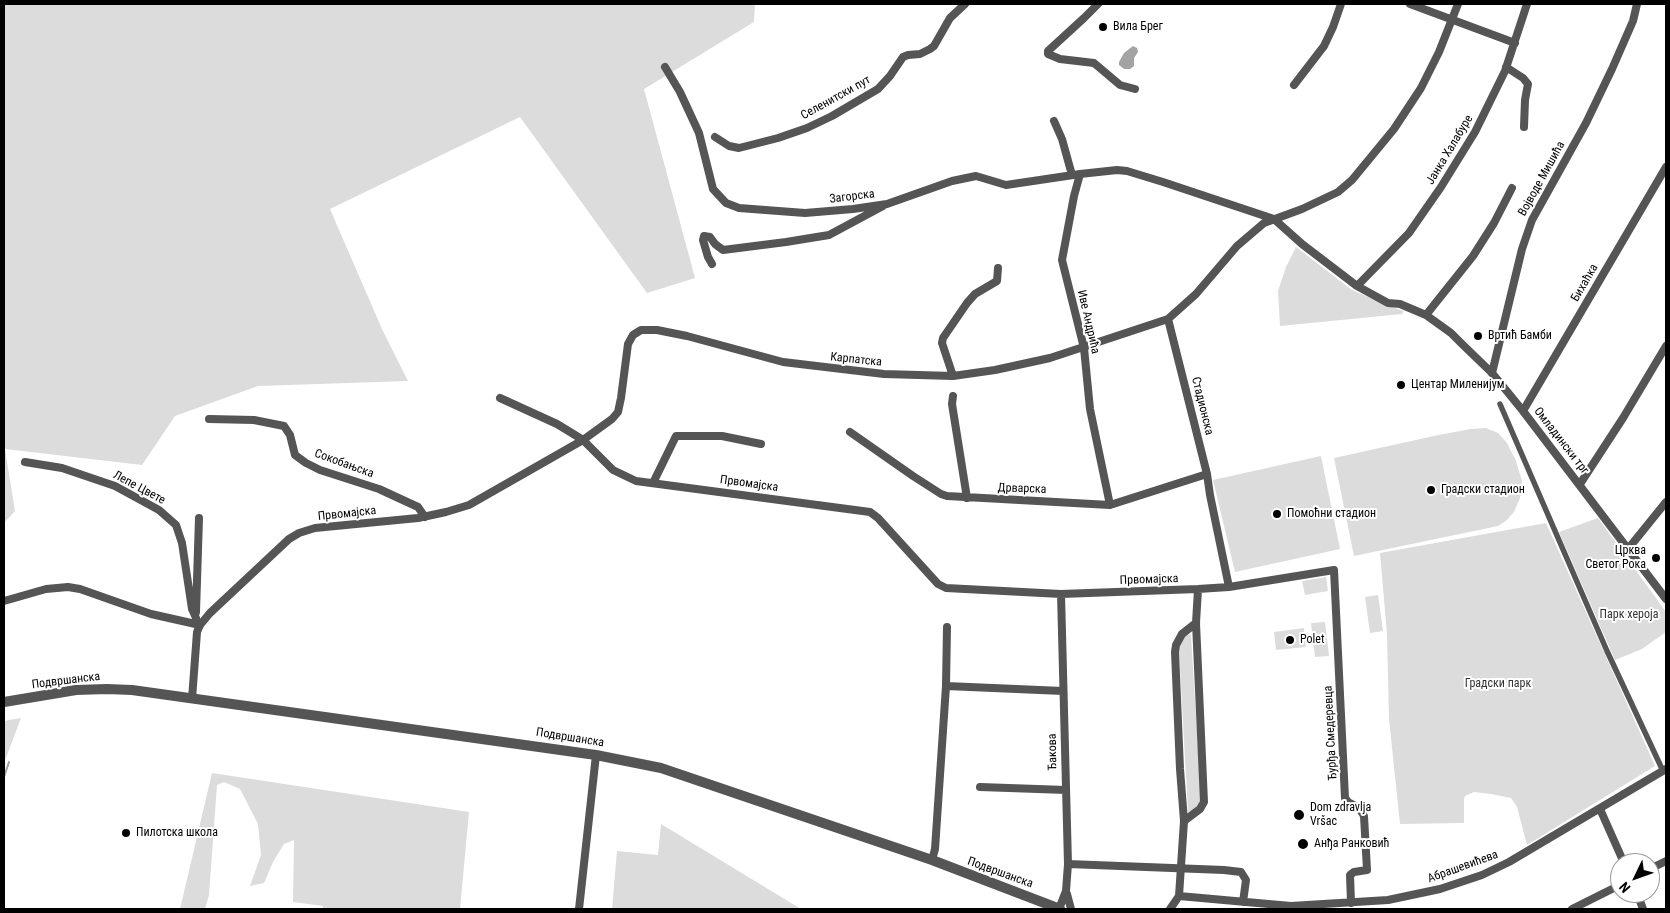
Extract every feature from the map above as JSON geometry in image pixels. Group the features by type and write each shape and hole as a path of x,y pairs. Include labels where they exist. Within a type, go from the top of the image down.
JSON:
{"street":[{"name":"Селенитски пут","path":"715,137 729,146 739,148 778,138 807,128 832,116 878,89 904,57 920,54 934,46 956,11 965,4"},
{"path":"1098,4 1048,51 1048,54 1060,59 1094,63 1120,85 1135,89"},
{"path":"1294,85 1324,46 1341,4"},
{"path":"1410,4 1515,43"},
{"path":"1084,348 1168,319 1196,294 1237,246 1264,223 1338,192 1352,180 1394,129 1412,102 1436,57 1458,4"},
{"name":"Јанка Халабуре","path":"1357,286 1408,233 1475,132 1496,92 1515,43 1527,4"},
{"name":"Војводе Мишића","path":"1492,373 1522,249 1532,220 1582,130 1612,69 1633,20 1637,4"},
{"name":"Загорска","path":"665,67 680,92 699,133 713,189 726,203 739,208 804,213 853,209 887,204 952,181 976,176 997,184 1006,185 1076,174 1117,170 1127,171 1164,182 1274,219"},
{"path":"1506,67 1523,78 1528,84 1525,100 1524,127"},
{"path":"1054,121 1076,174"},
{"name":"Бихаћка","path":"1523,411 1666,167"},
{"name":"Иве Андрића","path":"1076,174 1074,196 1062,260 1084,348 1090,409 1110,505"},
{"path":"1424,314 1456,280 1473,256 1494,223 1512,188"},
{"path":"712,264 708,257 704,236 710,237 723,250 795,241 829,235 887,204"},
{"name":"Омладински трг","path":"1274,219 1302,244 1357,286 1388,303 1400,304 1424,314 1451,333 1492,373 1523,411 1666,598"},
{"path":"953,376 942,343 943,338 966,303 975,294 997,281 998,268"},
{"name":"Стадионска","path":"1168,319 1207,474 1229,587"},
{"name":"Карпатска","path":"583,440 609,422 618,412 622,398 627,352 631,339 637,332 650,329 686,336 783,362 884,374 953,376 1028,363 1084,348"},
{"path":"1580,484 1623,418 1666,346"},
{"path":"953,396 952,404 967,498"},
{"path":"500,398 556,424 583,440"},
{"path":"1500,404 1607,651 1665,770"},
{"name":"Сокобањска","path":"209,419 254,420 284,426 290,435 295,455 306,463 320,470 379,489 418,507 425,517"},
{"name":"Дрварска","path":"850,432 942,494 967,498 1048,501 1095,506 1110,505 1207,474"},
{"path":"653,483 676,436 722,436 762,444"},
{"name":"Првомајска","path":"200,625 290,538 299,533 316,528 425,517 470,505 583,440 618,474 636,481 870,512 878,518 940,586 946,588 1061,594 1198,589 1229,587 1334,570"},
{"name":"Лепе Цвете","path":"25,462 62,468 115,486 159,510 176,525 182,543 192,610 200,625"},
{"path":"1628,548 1666,502"},
{"path":"196,618 199,518"},
{"name":"Ђурђа Смедеревца","path":"1334,570 1345,798 1362,812 1365,834 1366,870 1354,872 1350,875 1351,903"},
{"path":"4,601 46,589 68,587 80,589 151,614 200,625 197,632 192,699"},
{"path":"1184,820 1200,809 1204,802 1196,623 1198,589"},
{"name":"Ђакова","path":"1060,909 1066,891 1068,864 1061,594"},
{"path":"1170,909 1179,896 1184,820 1175,652 1176,645 1182,634 1196,623"},
{"path":"932,860 935,849 946,686 947,627"},
{"path":"946,686 1063,691"},
{"name":"Подвршанска","path":"4,702 76,690 132,690 596,754 660,768 932,860 1060,909"},
{"path":"580,909 596,754"},
{"name":"Абрашевићева","path":"1179,896 1291,906 1388,900 1426,892 1482,875 1509,862 1665,770"},
{"path":"980,787 1066,790"},
{"path":"1600,809 1620,853"},
{"path":"1068,864 1241,872 1246,880 1243,902"},
{"path":"1572,909 1610,890"},
{"path":"1066,891 1068,904 1071,909"}],"green space":[{"path":"4,4 755,4 754,22 644,89 695,278 647,293 520,117 330,209 382,329 408,381 258,386 175,416 142,465 5,449 15,511 4,523"},
{"path":"1296,247 1352,290 1404,311 1402,314 1280,326 1278,291 1286,267"},
{"name":"Градски стадион","path":"1486,428 1498,433 1507,443 1516,461 1522,481 1520,498 1514,512 1507,520 1498,526 1354,556 1334,458 1434,436"},
{"name":"Помоћни стадион","path":"1321,456 1340,549 1235,572 1213,480"},
{"name":"Парк хероја","path":"1598,518 1666,612 1666,632 1642,649 1615,660 1559,532"},
{"name":"Градски парк","path":"1546,523 1655,766 1527,845 1517,807 1511,798 1491,794 1474,792 1465,796 1464,823 1400,824 1389,719 1387,634 1380,553"},
{"path":"1326,577 1328,591 1305,595 1302,581"},
{"path":"1378,595 1383,631 1370,633 1365,597"},
{"path":"1325,622 1329,656 1315,657 1311,623"},
{"name":"Polet","path":"1304,628 1306,647 1276,650 1274,632"},
{"path":"1187,634 1191,635 1201,799 1200,804 1193,811 1188,812 1179,650 1180,643"},
{"path":"21,718 4,763 4,721"},
{"path":"212,773 469,812 460,909 323,909 323,906 293,902 294,840 284,844 273,862 264,883 250,886 261,855 258,824 240,789 224,782 217,785 209,895 205,909 180,909"},
{"path":"661,824 801,909 612,909 617,851 658,855"}],"shaded area":[{"path":"1133,46 1137,48 1138,52 1134,58 1134,66 1130,69 1124,69 1119,65 1119,62 1124,53"}],"waterway":[{"path":"4,777 9,762"}],"place":[{"name":"Вила Брег","path":"1103,27"},
{"name":"Вртић Бамби","path":"1478,336"},
{"name":"Центар Миленијум","path":"1401,385"},
{"name":"Градски стадион","path":"1431,490"},
{"name":"Помоћни стадион","path":"1277,514"},
{"name":"Црква Светог Рока","path":"1656,558"},
{"name":"Polet","path":"1290,640"},
{"name":"Dom zdravlja Vršac","path":"1299,815"},
{"name":"Пилотска школа","path":"126,833"},
{"name":"Анђа Ранковић","path":"1303,844"}]}
